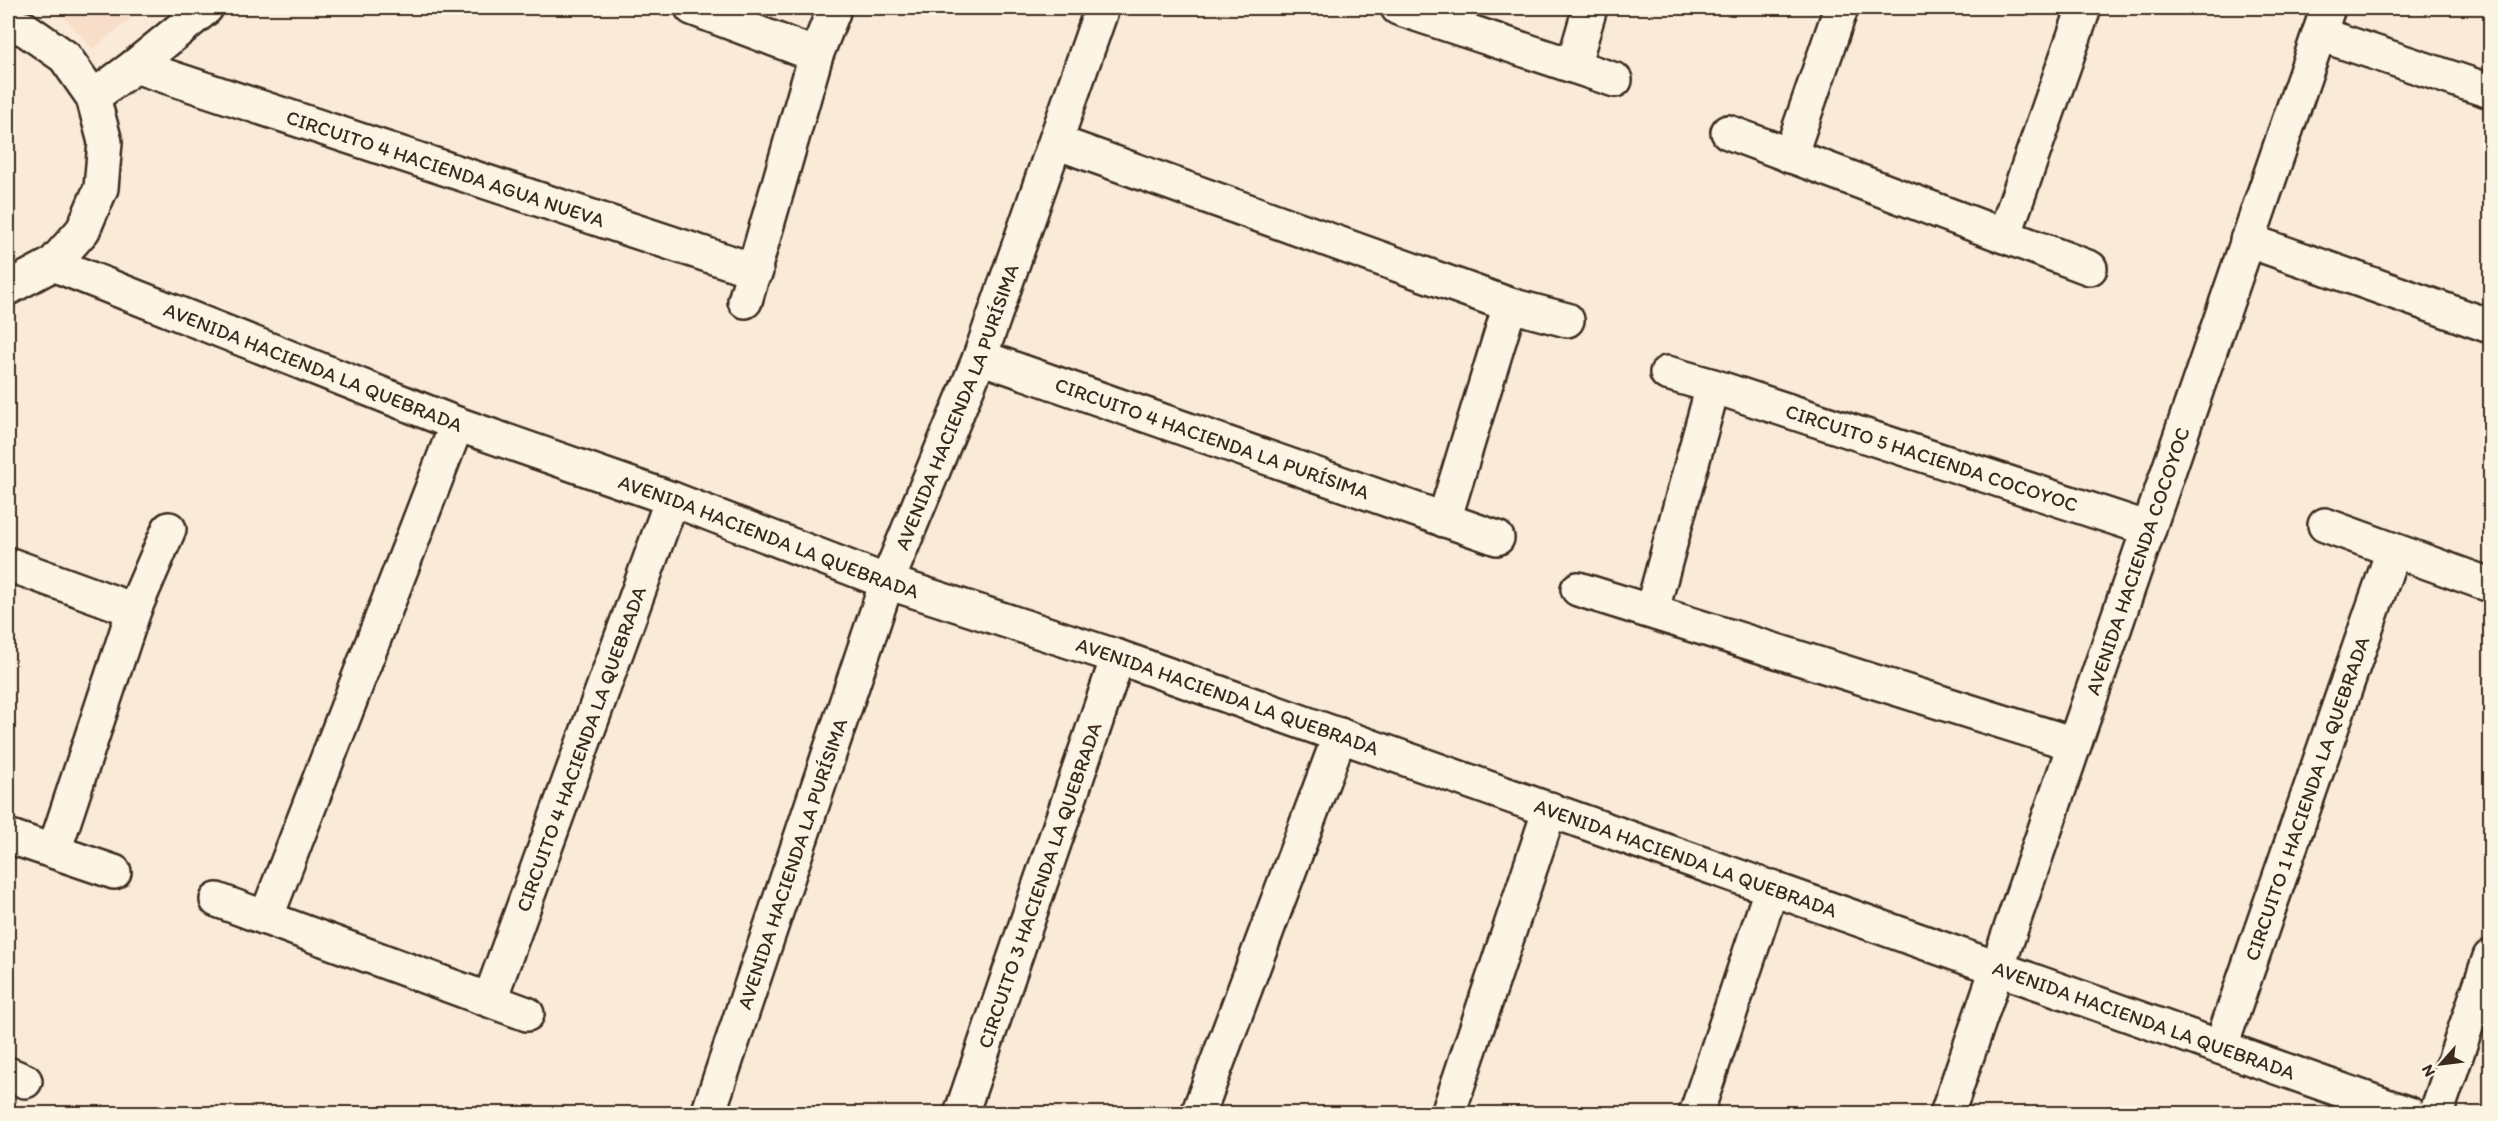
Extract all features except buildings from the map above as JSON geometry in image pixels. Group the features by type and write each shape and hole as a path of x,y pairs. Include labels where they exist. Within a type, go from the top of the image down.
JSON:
{"street":[{"path":"93,97 206,8"},
{"path":"692,8 816,55"},
{"name":"AVENIDA HACIENDA LA PURÍSIMA","path":"708,1113 887,582 980,357 1102,8"},
{"path":"1398,8 1615,80"},
{"path":"1573,66 1590,8"},
{"path":"1790,156 1841,8"},
{"path":"2004,236 2084,8"},
{"path":"745,302 756,271 816,55 833,12"},
{"path":"2323,21 2490,91"},
{"name":"AVENIDA HACIENDA COCOYOC","path":"1947,1113 2323,21"},
{"path":"8,24 25,28 65,57 93,97 105,142 101,188 83,230 53,264 8,288"},
{"name":"CIRCUITO 4 HACIENDA AGUA NUEVA","path":"135,66 756,271"},
{"path":"1728,132 2090,268"},
{"path":"1056,142 1510,305 1567,320"},
{"path":"2247,240 2490,326"},
{"name":"AVENIDA HACIENDA LA QUEBRADA","path":"53,264 457,424 672,499 887,582 1118,657 2409,1113"},
{"path":"1444,520 1510,305"},
{"name":"CIRCUITO 4 HACIENDA LA PURÍSIMA","path":"980,357 1497,538"},
{"name":"CIRCUITO 5 HACIENDA COCOYOC","path":"1667,373 2149,529"},
{"path":"1652,610 1713,386"},
{"path":"266,918 457,424"},
{"name":"CIRCUITO 4 HACIENDA LA QUEBRADA","path":"490,999 672,499"},
{"path":"2325,525 2490,585"},
{"path":"54,851 134,610 169,529"},
{"name":"CIRCUITO 1 HACIENDA LA QUEBRADA","path":"2221,1046 2393,551"},
{"path":"8,564 134,610"},
{"path":"1578,589 1652,610 2074,744"},
{"name":"CIRCUITO 3 HACIENDA LA QUEBRADA","path":"961,1113 1118,657"},
{"path":"1198,1113 1340,735"},
{"path":"1448,1113 1550,809"},
{"path":"8,836 114,872"},
{"path":"1696,1113 1772,887"},
{"path":"217,900 527,1014"},
{"path":"2436,1113 2490,957"}],"shaded area":[{"path":"52,8 143,8 93,49 59,11"}]}
